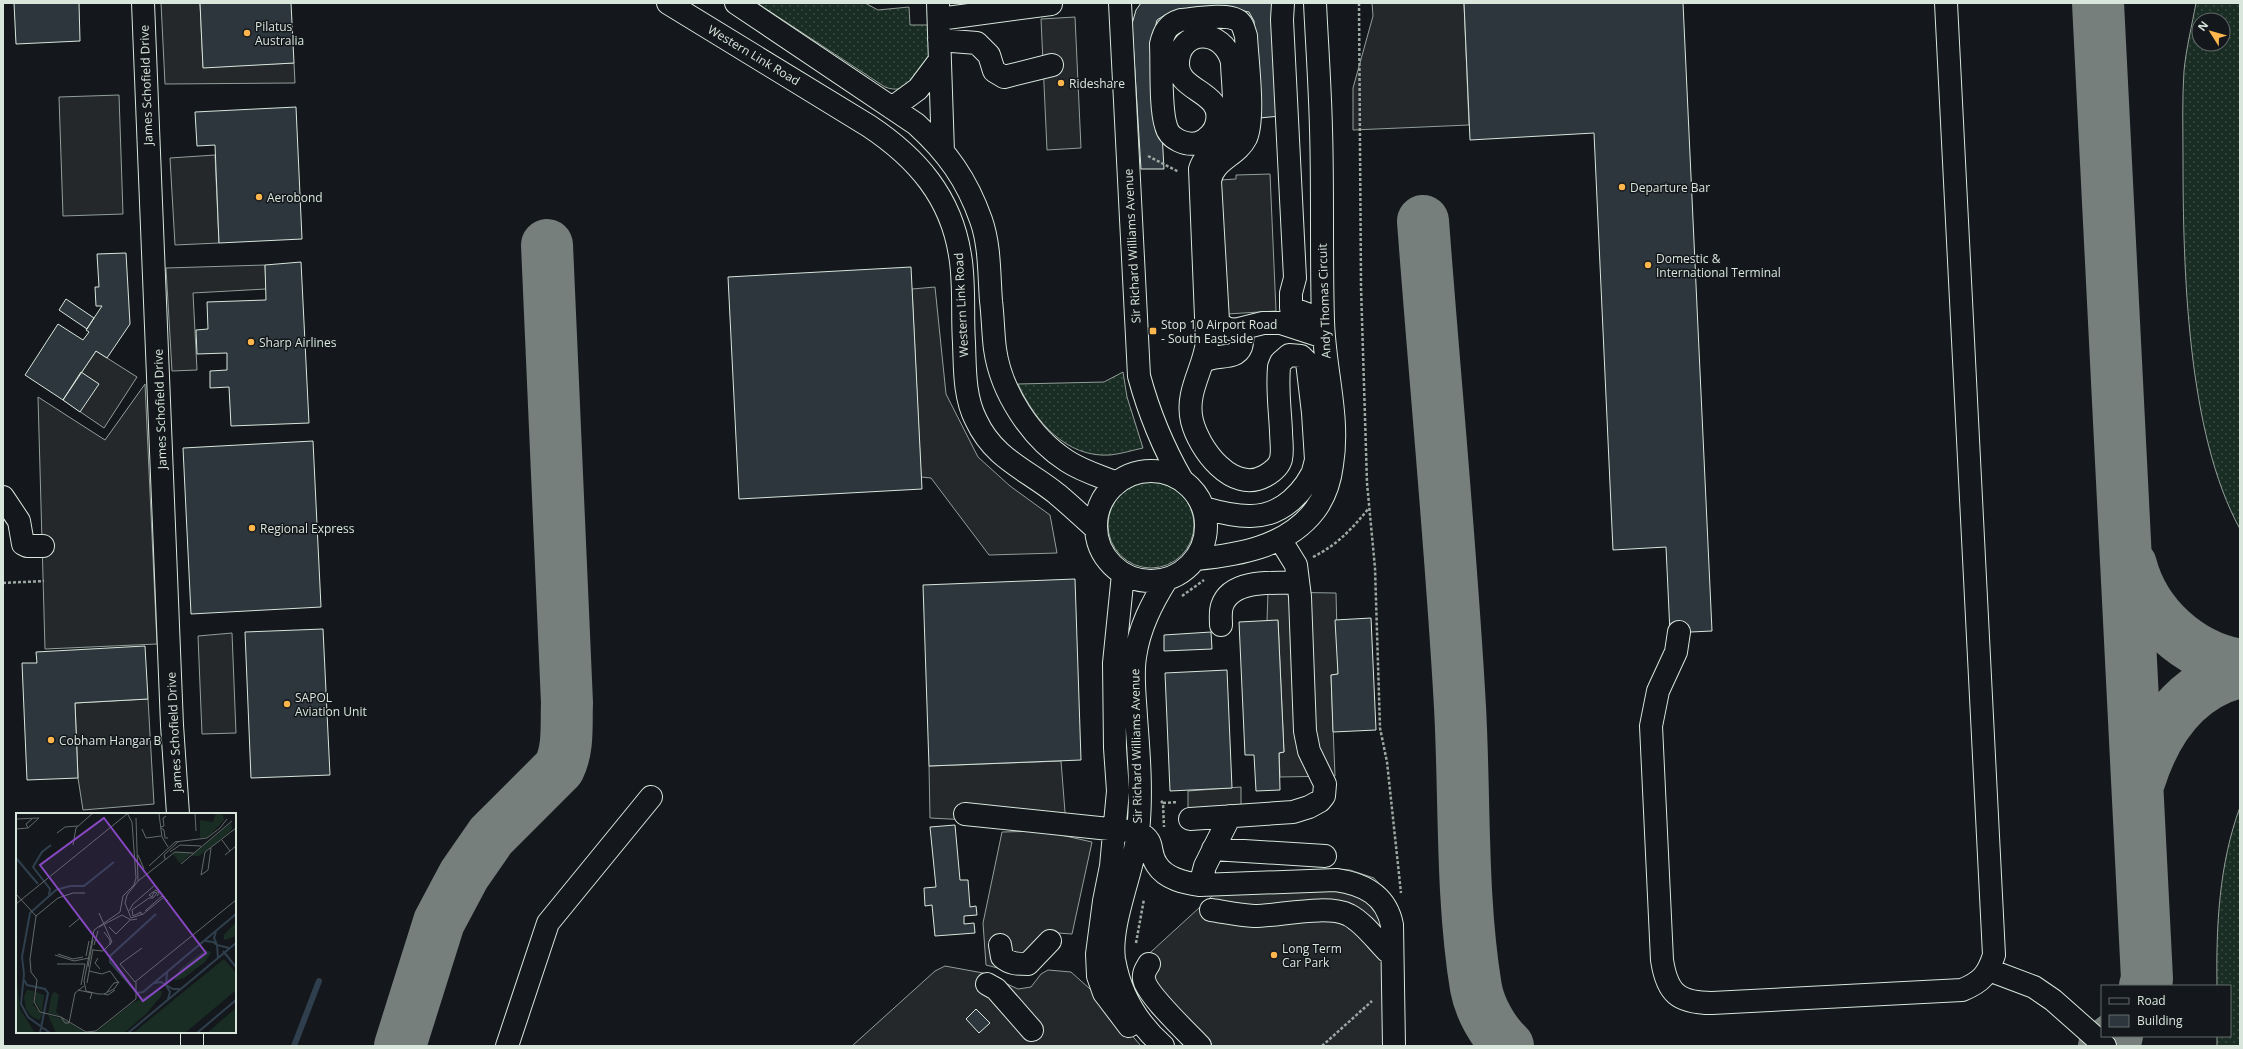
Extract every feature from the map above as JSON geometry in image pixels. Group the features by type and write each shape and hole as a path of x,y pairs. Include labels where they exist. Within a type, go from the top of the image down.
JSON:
{"street":[{"name":"James Schofield Drive","path":"143,3 172,725 178,813"},
{"name":"Western Link Road","path":"668,3 869,126 893,142 920,169 938,193 950,219 960,255 965,368 969,403 975,419 989,442 1001,455 1056,494 1095,528"},
{"path":"736,3 916,124 958,169 982,221 986,245 995,349 1002,375 1011,396 1035,433 1056,453 1079,468 1117,483"},
{"name":"Sir Richard Williams Avenue","path":"1120,3 1139,376 1151,416 1160,438 1182,480"},
{"path":"1204,508 1250,516 1277,510 1291,501 1303,490 1312,475 1323,442 1324,337 1291,308 1291,293 1295,278 1282,20 1284,3"},
{"name":"Andy Thomas Circuit","path":"1196,559 1244,552 1280,539 1312,514 1322,498 1329,482 1334,443 1330,386 1324,337 1321,129 1315,3"},
{"path":"1679,632 1676,652 1658,691 1651,726 1662,960 1669,987 1681,998 1701,1003 1962,990 1977,982 1989,970 1994,955 1946,3"},
{"path":"943,152 938,11 1051,4"},
{"path":"1312,475 1316,449 1309,372 1305,359 1296,354 1289,355 1281,362 1278,374 1281,459 1276,468 1263,477 1254,480 1243,480 1225,471 1207,452 1198,439 1191,420 1190,401 1195,381 1206,353 1208,333 1200,169 1204,159 1228,137 1232,131 1234,119 1232,62 1226,48 1216,39 1204,36 1187,43 1178,58 1179,73 1185,81 1211,100 1216,107 1217,123 1210,135 1202,142 1186,143 1172,136 1166,126 1164,118 1161,44 1167,28 1181,20 1230,17 1238,20 1243,26 1246,36 1249,129 1240,147 1216,166 1213,171 1210,189 1216,316 1221,325 1225,328 1234,330 1263,323 1281,323 1324,337"},
{"path":"892,108 918,89 939,51 977,43 990,56 994,71 1004,77 1052,66"},
{"path":"1202,363 1209,358 1231,356 1238,352 1242,345 1244,328"},
{"path":"1149,471 1166,473 1182,480 1195,493 1204,508 1206,532 1204,543 1196,559 1183,572 1167,579 1152,582 1137,580 1123,574 1111,565 1102,552 1095,528 1099,508 1106,494 1117,483 1132,474 1149,471"},
{"path":"3,497 19,521 23,544 27,546 43,546"},
{"path":"1190,819 1293,812 1309,807 1320,801 1324,796 1325,784 1309,751 1305,731 1296,565 1280,539"},
{"name":"Sir Richard Williams Avenue","path":"1123,574 1114,663 1115,748 1118,791 1112,866 1100,928 1098,976 1104,993 1118,1014 1146,1046"},
{"name":"Sir Richard Williams Avenue","path":"1164,1046 1143,1027 1132,1011 1118,976 1114,957 1115,930 1134,856 1138,832 1139,773 1135,657 1145,617 1167,579"},
{"path":"1221,625 1222,606 1228,595 1240,588 1260,584 1298,582"},
{"path":"507,1046 548,923 651,797"},
{"path":"965,814 1138,832 1151,842 1156,864 1164,873 1175,879 1200,885 1336,880 1350,882 1375,894 1389,911 1392,925 1394,1046"},
{"path":"1200,885 1205,866 1230,816"},
{"path":"1214,849 1325,856"},
{"path":"1211,910 1253,916 1322,911 1339,912 1348,915 1360,923 1387,951"},
{"path":"1000,945 1002,957 1007,962 1028,964 1050,941"},
{"path":"1149,964 1144,972 1144,978 1150,992 1200,1046"},
{"path":"1989,970 2034,987 2053,1000 2104,1046"},
{"path":"987,984 996,989 1032,1030"},
{"path":"192,1033 192,1046"}],"path":[{"path":"1359,3 1361,287 1369,508 1374,568 1380,728 1386,762 1402,901"},
{"path":"1309,559 1329,549 1347,534 1369,508"},
{"path":"1179,599 1190,589 1207,578"},
{"path":"3,583 44,581"},
{"path":"1158,799 1163,803 1165,833"},
{"path":"1322,1046 1372,1001 1378,1000"}],"green space":[{"path":"757,3 865,3 878,10 909,7 910,25 930,25 930,65 915,80 905,87 892,89 885,87"},
{"path":"2196,3 2240,3 2240,529 2222,490 2209,446 2199,398 2187,299 2183,202 2184,71 2191,30 2191,52 2231,52 2231,12 2194,12"},
{"path":"1123,372 1127,397 1143,448 1110,455 1094,454 1079,450 1066,444 1043,424 1033,411 1018,384 1104,382"},
{"path":"1151,482 1167,486 1181,495 1190,509 1194,525 1190,541 1181,555 1167,564 1151,568 1135,564 1121,555 1112,541 1108,525 1112,509 1121,495 1135,486"},
{"path":"2240,807 2240,1046 2217,1046 2217,1037 2231,1037 2231,985 2217,985 2217,941 2223,873 2233,829"}],"shaded area":[{"path":"161,3 200,3 203,67 294,63 295,83 165,84"},
{"path":"1372,3 1464,3 1469,125 1353,130 1353,88 1373,16"},
{"name":"Rideshare","path":"1075,17 1081,148 1047,150 1041,19"},
{"path":"119,95 123,214 63,216 59,97"},
{"path":"215,155 219,243 175,245 170,158"},
{"path":"1270,174 1276,311 1227,314 1220,180 1236,179 1236,175"},
{"path":"265,265 266,289 193,293 197,370 172,371 166,268"},
{"path":"935,287 946,394 978,457 1010,486 1050,515 1057,553 989,555 931,478 921,477 912,289"},
{"path":"96,351 137,377 104,428 63,400"},
{"path":"145,384 157,644 45,649 38,397 105,440"},
{"path":"1268,592 1336,593 1338,674 1331,675 1335,776 1280,777 1279,753 1284,752 1278,621 1267,621"},
{"path":"232,633 236,733 202,734 198,636"},
{"path":"148,699 154,804 83,810 78,778 75,703"},
{"path":"1061,761 1066,825 930,818 929,766"},
{"path":"1241,787 1241,807 1188,810 1188,791"},
{"path":"1043,831 1092,842 1072,934 1058,933 1051,954 1021,974 986,965 983,923 1002,832"},
{"name":"Long Term Car Park","path":"1338,869 1350,870 1374,878 1390,896 1402,983 1405,1046 1191,1046 1141,961 1235,875"},
{"path":"945,966 983,973 1018,989 1031,987 1041,974 1048,970 1071,972 1099,997 1141,1046 852,1046 935,971"}],"building":[{"path":"14,3 79,3 80,41 16,44"},
{"name":"Pilatus Australia","path":"200,3 291,3 294,63 203,68"},
{"path":"1141,3 1273,3 1281,116 1259,118 1254,21 1249,12 1238,10 1165,15 1157,20 1156,24 1164,169 1141,169 1132,24 1136,10"},
{"name":"Domestic & International Terminal","path":"1464,3 1683,3 1712,631 1670,633 1666,547 1613,550 1594,133 1470,140"},
{"name":"Aerobond","path":"296,107 302,239 219,243 215,145 197,146 195,112"},
{"path":"126,253 130,324 107,358 96,351 63,400 25,375 58,324 83,340 89,332 86,330 102,306 96,306 95,287 99,287 97,254"},
{"name":"Sharp Airlines","path":"301,262 309,423 231,426 229,387 210,388 210,371 227,370 227,353 197,354 196,330 208,329 207,302 266,300 265,265"},
{"path":"911,267 922,489 739,499 728,277"},
{"path":"66,299 94,318 87,329 59,310"},
{"path":"81,372 99,384 80,412 63,400"},
{"name":"Regional Express","path":"313,441 321,607 191,614 183,448"},
{"path":"1075,579 1081,760 929,766 923,585"},
{"path":"1371,618 1376,730 1333,732 1331,675 1338,674 1335,620"},
{"path":"1278,620 1284,752 1279,753 1280,790 1256,791 1254,755 1245,755 1239,622"},
{"name":"SAPOL Aviation Unit","path":"323,629 330,775 251,778 245,632"},
{"path":"1211,632 1212,649 1164,651 1164,635"},
{"name":"Cobham Hangar B","path":"145,646 148,699 75,703 78,778 27,780 22,663 37,663 36,652"},
{"path":"1227,670 1232,788 1170,791 1165,673"},
{"path":"955,825 960,880 968,880 970,907 976,906 977,915 964,916 964,924 974,923 975,933 935,936 932,905 925,906 924,888 936,887 930,827"},
{"path":"976,1009 990,1023 979,1033 966,1019"}],"waterway":[{"path":"294,1046 319,981"}],"taxiway":[{"path":"2098,3 2147,979 2145,985"},
{"path":"1423,221 1448,525 1460,707 1464,848 1471,954 1476,988 1484,1012 1492,1027 1508,1046"},
{"path":"400,1046 439,922 464,875 491,836 559,768 566,744 567,703 547,245"},
{"path":"2131,565 2137,583 2146,600 2157,616 2171,630 2186,643 2203,653 2240,665"},
{"path":"2139,782 2154,745 2163,728 2175,713 2188,699 2203,688 2221,678 2240,672"},
{"path":"2104,1046 2116,1037"}],"place":[{"name":"Pilatus Australia","path":"247,33"},
{"name":"Rideshare","path":"1061,83"},
{"name":"Departure Bar","path":"1622,187"},
{"name":"Aerobond","path":"259,197"},
{"name":"Domestic & International Terminal","path":"1648,265"},
{"name":"Stop 10 Airport Road - South East side","path":"1153,331"},
{"name":"Sharp Airlines","path":"251,342"},
{"name":"Regional Express","path":"252,528"},
{"name":"SAPOL Aviation Unit","path":"287,704"},
{"name":"Cobham Hangar B","path":"51,740"},
{"name":"Long Term Car Park","path":"1274,955"}]}
